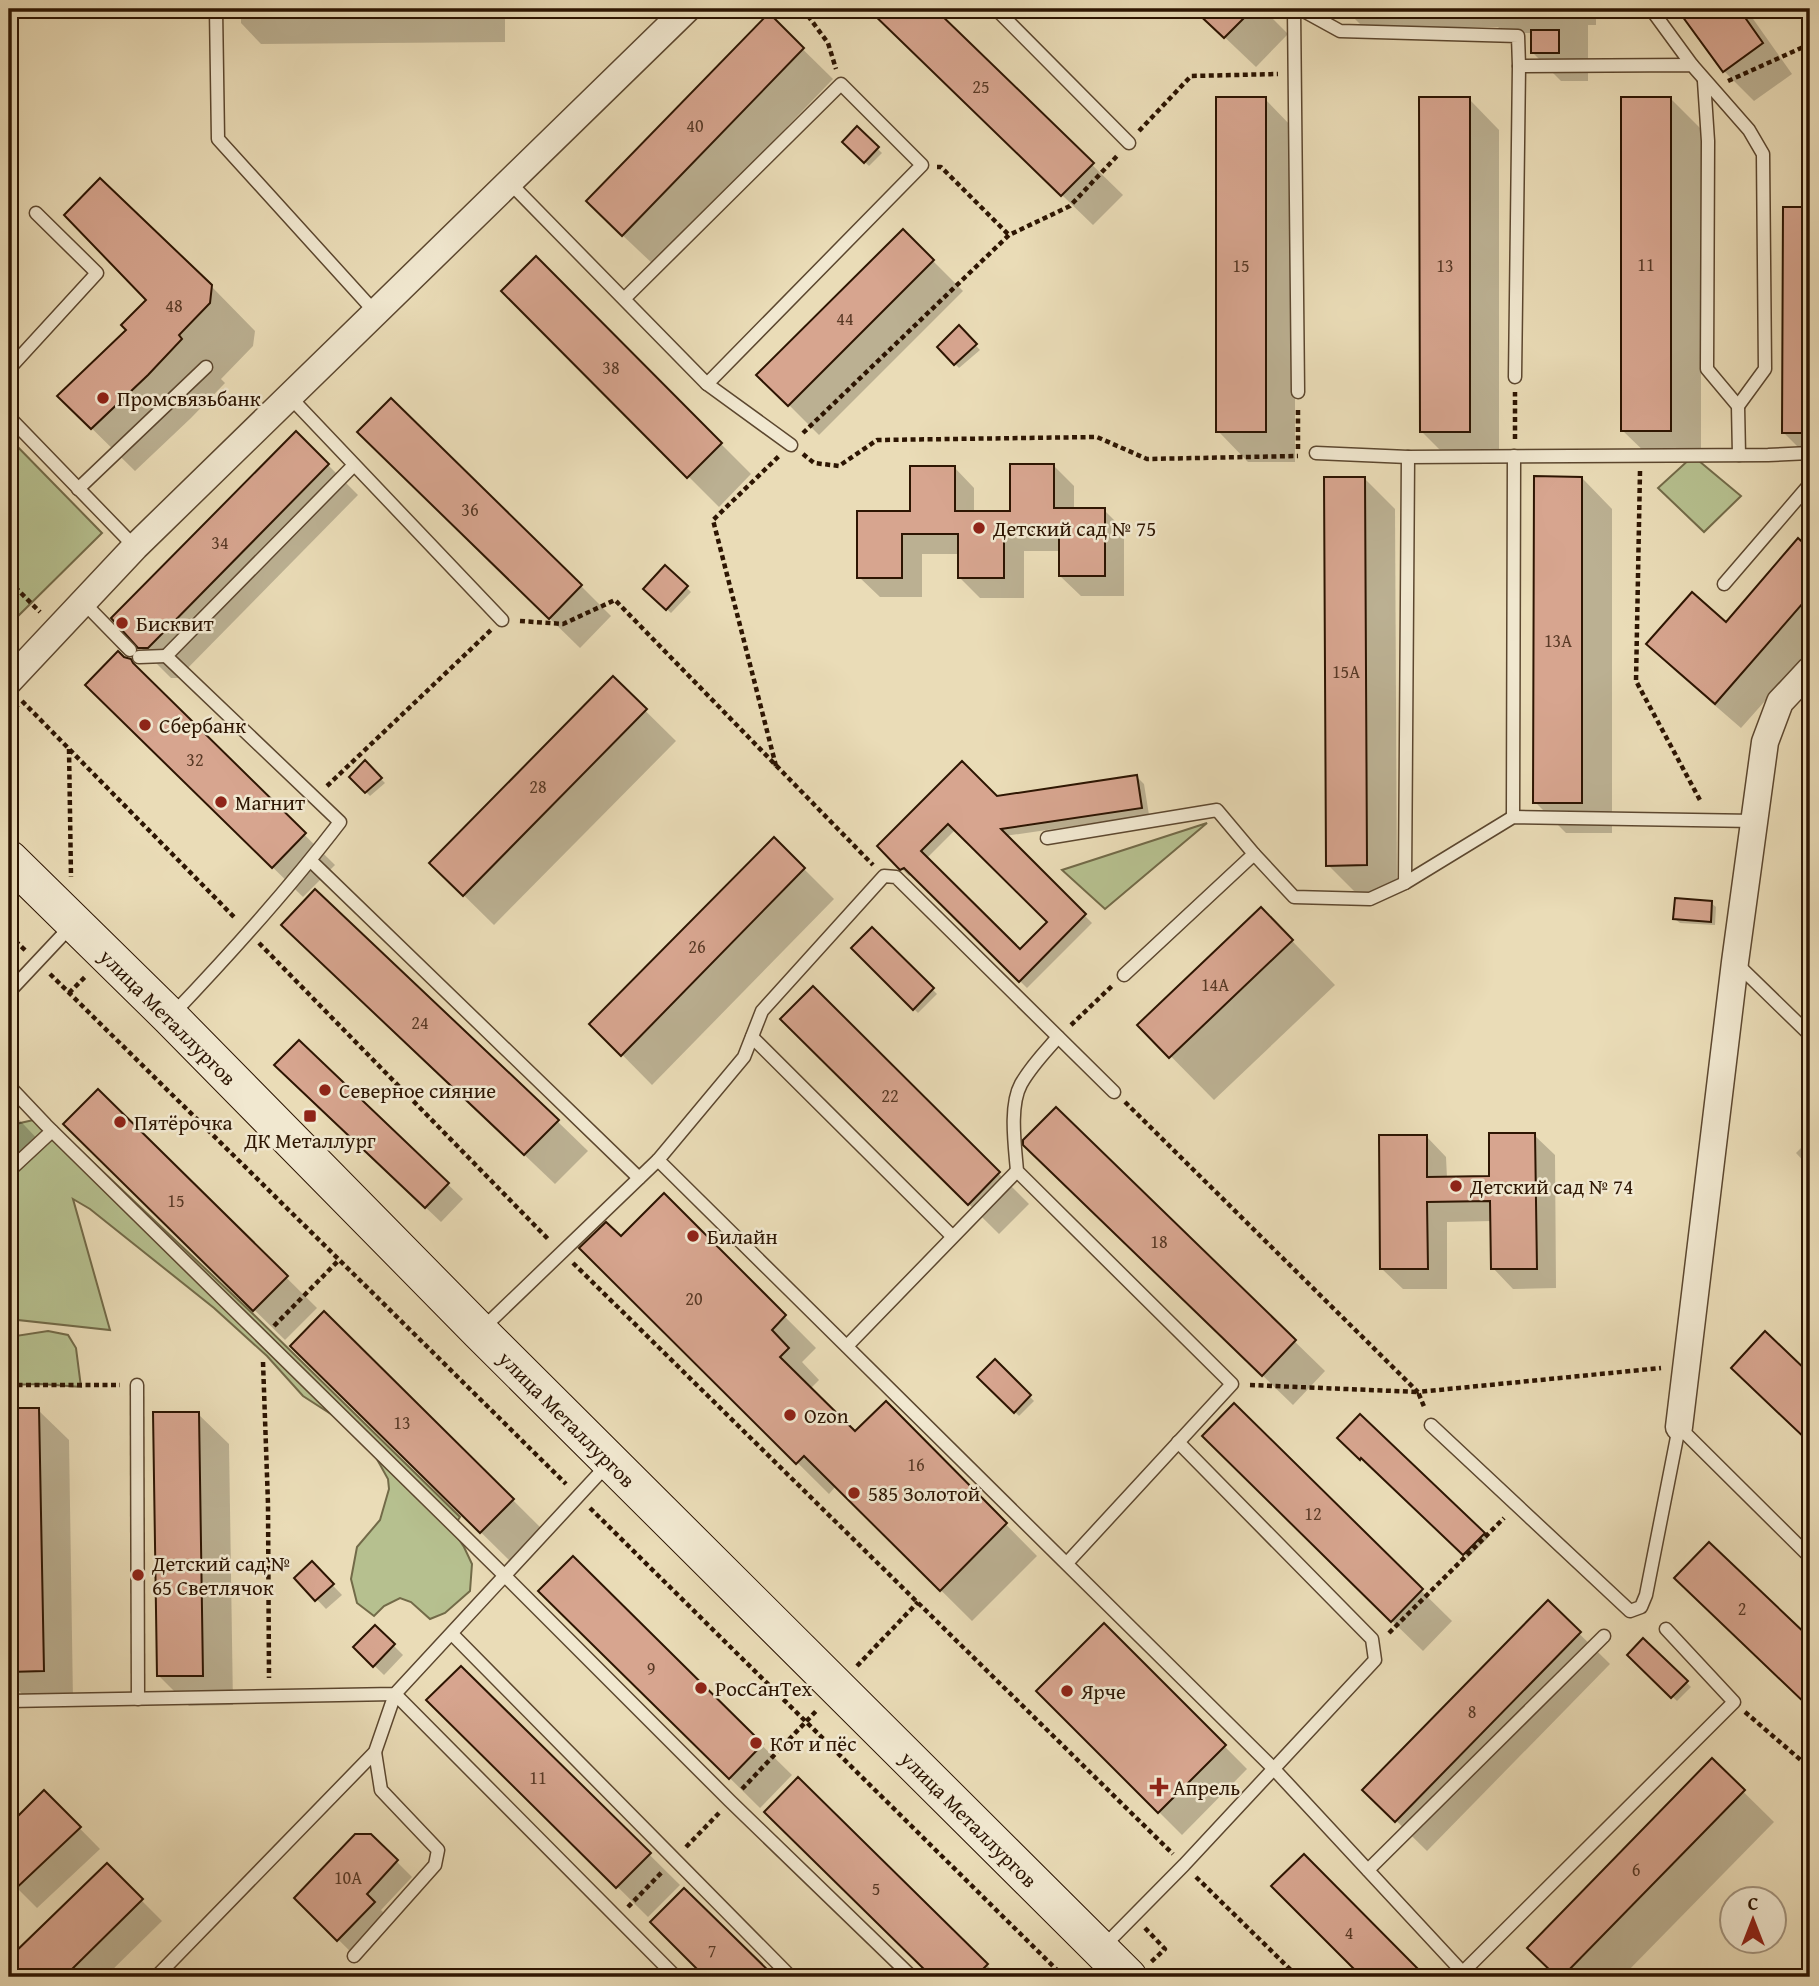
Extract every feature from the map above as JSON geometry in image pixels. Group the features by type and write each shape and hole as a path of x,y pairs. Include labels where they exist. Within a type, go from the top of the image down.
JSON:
{"main road":[{"name":"улица Металлургов","path":"9,859 1101,1950 1137,1973"}],"street":[{"path":"12,688 57,630 135,547 687,9"},
{"path":"1679,1427 1735,962 1765,742 1780,702 1810,670"}],"lane":[{"path":"216,9 218,139 375,312"},
{"path":"996,9 1129,143"},
{"path":"1294,9 1298,392"},
{"path":"1300,9 1340,31 1518,36 1515,377"},
{"path":"1651,9 1708,85 1749,130 1763,155 1765,369 1738,406 1739,455"},
{"path":"1519,66 1692,65"},
{"path":"624,299 841,84 922,165 707,384"},
{"path":"1708,85 1707,369 1738,406"},
{"path":"509,182 707,384 791,445"},
{"path":"9,369 97,273 36,213"},
{"path":"78,489 206,367"},
{"path":"289,396 502,620"},
{"path":"9,417 135,547"},
{"path":"1316,453 1408,457 1810,453"},
{"path":"1513,817 1514,456"},
{"path":"1405,883 1408,457"},
{"path":"166,656 354,465"},
{"path":"1724,584 1810,484"},
{"path":"83,602 134,653 166,656 340,822 249,933 170,1017"},
{"path":"1047,838 1217,810 1294,897 1370,899 1405,883 1513,817 1754,821"},
{"path":"1124,975 1254,854"},
{"path":"310,861 639,1178"},
{"path":"480,1332 658,1160 744,1057 762,1011 884,876 896,877 1114,1092"},
{"path":"9,992 74,924"},
{"path":"1735,962 1809,1031"},
{"path":"752,1037 952,1237"},
{"path":"1058,1037 1034,1063 1019,1087 1015,1113 1017,1171 1231,1384 1066,1563"},
{"path":"9,1086 730,1801 912,1977"},
{"path":"9,1171 52,1131"},
{"path":"658,1160 1273,1768 1465,1975 1734,1702 1666,1629"},
{"path":"847,1346 1017,1171"},
{"path":"137,1385 138,1699"},
{"path":"1431,1425 1630,1611 1641,1608 1646,1595 1679,1427"},
{"path":"1679,1427 1810,1557"},
{"path":"1101,1950 1375,1660 1372,1639 1178,1442"},
{"path":"156,1977 375,1752 395,1694 610,1462"},
{"path":"452,1634 791,1977"},
{"path":"1368,1870 1604,1636"},
{"path":"9,1701 395,1694 676,1977"},
{"path":"354,1956 435,1865 439,1850 381,1790 375,1752"}],"path":[{"path":"803,9 828,43 841,84"},
{"path":"1708,85 1810,44"},
{"path":"776,766 713,520 1009,236 1070,206 1191,76 1295,74"},
{"path":"922,165 940,167 1009,236"},
{"path":"1514,456 1515,377"},
{"path":"1298,392 1298,456"},
{"path":"791,445 814,463 839,466 877,440 1097,437 1147,459 1298,456 1316,453"},
{"path":"1641,456 1636,681 1711,820"},
{"path":"9,580 57,630"},
{"path":"314,798 502,620 563,624 615,600 884,876"},
{"path":"12,688 561,1252 1298,1977"},
{"path":"69,749 71,881"},
{"path":"9,935 1064,1977"},
{"path":"69,993 106,955"},
{"path":"1058,1037 1124,975"},
{"path":"1114,1092 1419,1392"},
{"path":"269,1697 268,1504 262,1338 339,1260"},
{"path":"1231,1384 1419,1392 1686,1365"},
{"path":"9,1385 137,1385"},
{"path":"1374,1649 1517,1505"},
{"path":"617,1918 807,1722 918,1602"},
{"path":"1734,1702 1810,1768"},
{"path":"1137,1973 1164,1949 1142,1925"}],"green space":[{"path":"9,438 102,533 9,625"},
{"path":"1693,456 1741,496 1704,532 1658,488"},
{"path":"1207,823 1105,909 1062,870"},
{"path":"42,1118 58,1129 252,1313 460,1517 452,1529 472,1564 470,1591 445,1613 430,1619 411,1602 400,1598 384,1606 374,1616 357,1603 351,1579 357,1547 380,1520 389,1489 388,1479 373,1452 351,1427 303,1396 267,1356 214,1308 90,1209 73,1199 110,1330 9,1319 9,1131 16,1124"},
{"path":"48,1331 68,1335 76,1348 81,1387 9,1385 9,1337"}],"building":[{"path":"868,9 935,9 1094,163 1061,196"},
{"path":"1193,9 1253,9 1224,38"},
{"path":"1677,9 1739,9 1763,43 1723,72"},
{"path":"769,13 804,48 622,236 586,201"},
{"path":"1531,30 1559,30 1559,53 1531,53"},
{"path":"1216,97 1266,97 1266,432 1216,432"},
{"path":"1419,97 1470,97 1470,432 1420,432"},
{"path":"1621,97 1671,97 1671,431 1621,431"},
{"path":"857,126 879,147 864,163 842,142"},
{"path":"100,178 212,285 210,303 179,335 182,339 91,429 57,396 126,330 121,325 146,300 64,215"},
{"path":"1783,207 1810,207 1810,433 1782,433"},
{"path":"903,229 934,260 788,406 756,375"},
{"path":"536,256 722,443 687,478 501,291"},
{"path":"959,325 977,344 954,365 937,347"},
{"path":"391,398 582,585 549,619 357,432"},
{"path":"296,431 329,464 148,648 138,648 111,618"},
{"path":"1010,464 1054,464 1054,508 1105,508 1105,576 1059,576 1059,531 1004,531 1004,578 958,578 958,534 902,534 902,578 857,578 857,511 910,511 910,466 955,466 955,511 1010,511"},
{"path":"1534,476 1582,477 1582,803 1533,803"},
{"path":"1324,477 1365,477 1367,865 1326,866"},
{"path":"1798,538 1810,549 1810,595 1715,704 1646,644 1692,592 1726,622"},
{"path":"665,565 688,586 666,610 643,589"},
{"path":"118,651 131,659 306,833 272,868 85,685"},
{"path":"613,676 647,709 463,896 429,863"},
{"path":"365,760 382,778 365,793 349,777"},
{"path":"962,761 997,796 1137,775 1142,808 1001,829 1086,914 1019,982 904,868 900,870 877,846","holes":["948,824 1047,922 1020,949 921,851"]},
{"path":"774,837 805,868 621,1056 589,1024"},
{"path":"315,889 559,1120 524,1155 281,925"},
{"path":"1675,898 1712,901 1711,922 1673,919"},
{"path":"1261,907 1293,940 1169,1058 1137,1025"},
{"path":"872,927 934,988 913,1010 851,948"},
{"path":"813,986 1000,1172 968,1205 780,1019"},
{"path":"299,1040 449,1183 425,1208 274,1065"},
{"path":"98,1089 288,1276 253,1311 63,1124"},
{"path":"1056,1107 1296,1340 1262,1376 1023,1145 1023,1140"},
{"path":"1489,1133 1535,1133 1537,1269 1491,1269 1490,1201 1427,1202 1428,1269 1380,1269 1379,1135 1427,1135 1427,1177 1489,1176"},
{"path":"664,1193 786,1315 772,1330 789,1348 780,1357 855,1431 886,1401 1007,1523 940,1591 804,1456 796,1464 579,1248 606,1222 621,1236"},
{"path":"324,1311 514,1499 480,1533 290,1346"},
{"path":"1765,1331 1810,1374 1810,1443 1731,1368"},
{"path":"995,1359 1031,1395 1014,1413 977,1377"},
{"path":"1234,1403 1423,1589 1391,1622 1202,1436"},
{"path":"9,1408 39,1408 44,1671 9,1672"},
{"path":"153,1412 199,1412 203,1676 157,1676"},
{"path":"1360,1414 1485,1533 1463,1555 1337,1438"},
{"path":"1709,1542 1810,1638 1810,1708 1674,1578"},
{"path":"573,1556 763,1744 729,1779 538,1591"},
{"path":"312,1561 334,1584 315,1601 294,1578"},
{"path":"1548,1600 1581,1632 1395,1822 1362,1790"},
{"path":"1104,1623 1226,1745 1158,1813 1036,1691"},
{"path":"375,1625 395,1644 373,1667 353,1647"},
{"path":"1643,1638 1688,1681 1671,1698 1627,1655"},
{"path":"461,1666 651,1853 616,1888 426,1700"},
{"path":"1712,1758 1745,1790 1562,1977 1557,1977 1527,1948"},
{"path":"798,1777 988,1964 975,1977 932,1977 764,1812"},
{"path":"44,1790 81,1827 9,1895 9,1825"},
{"path":"355,1834 371,1834 398,1860 367,1894 375,1902 337,1941 294,1898"},
{"path":"1304,1854 1426,1977 1362,1977 1271,1886"},
{"path":"107,1863 143,1899 64,1977 9,1977 9,1958"},
{"path":"684,1888 775,1977 705,1977 650,1922"}],"place":[{"name":"Промсвязьбанк","path":"103,398"},
{"name":"Детский сад № 75","path":"979,528"},
{"name":"Бисквит","path":"122,623"},
{"name":"Сбербанк","path":"145,725"},
{"name":"Магнит","path":"221,802"},
{"name":"Северное сияние","path":"325,1090"},
{"name":"ДК Металлург","path":"310,1116"},
{"name":"Пятёрочка","path":"120,1122"},
{"name":"Детский сад № 74","path":"1456,1186"},
{"name":"Билайн","path":"693,1236"},
{"name":"Ozon","path":"790,1415"},
{"name":"585 Золотой","path":"854,1493"},
{"name":"Детский сад № 65 Светлячок","path":"138,1575"},
{"name":"РосСанТех","path":"701,1688"},
{"name":"Ярче","path":"1067,1691"},
{"name":"Кот и пёс","path":"756,1743"},
{"name":"Апрель","path":"1159,1787"}]}
